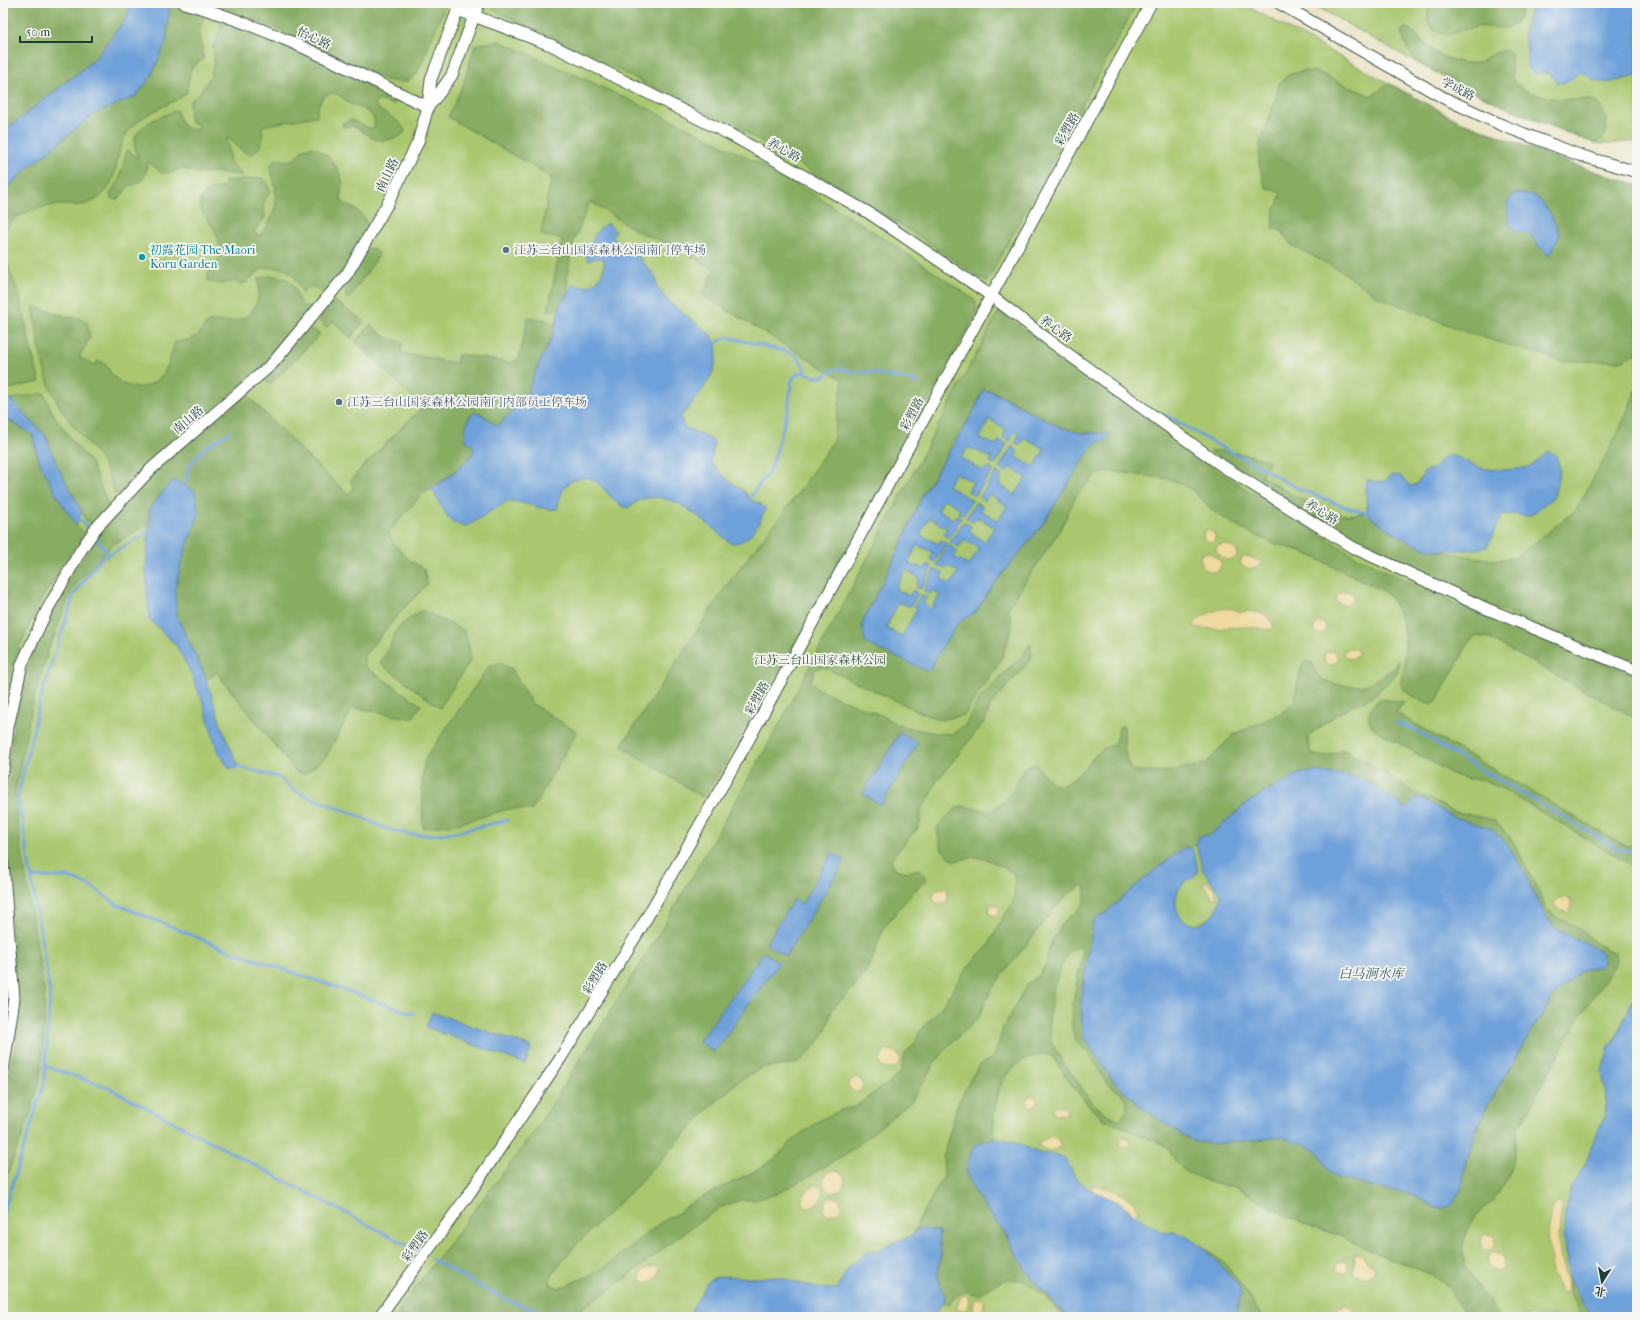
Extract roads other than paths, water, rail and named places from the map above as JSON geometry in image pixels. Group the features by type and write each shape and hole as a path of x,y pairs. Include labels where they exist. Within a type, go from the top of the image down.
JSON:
{"street":[{"name":"怡心路","path":"184,3 250,24 283,38 428,107"},
{"name":"南山路","path":"428,107 452,75 479,3"},
{"name":"彩塑路","path":"379,1317 469,1194 560,1059 642,926 749,739 990,295 1151,3"},
{"name":"学成路","path":"1279,3 1444,98 1504,126 1579,155 1637,172"},
{"name":"南山路","path":"3,770 8,726 22,664 47,610 81,550 96,528 150,469 272,364 347,274 389,201 418,142 428,107 431,79 459,6"},
{"name":"养心路","path":"459,6 474,16 550,45 733,136 869,213 990,295 1046,338 1221,465 1352,547 1486,608 1637,671"},
{"path":"3,863 14,999 3,1071"}],"water":[{"path":"131,3 170,3 166,41 151,77 136,96 94,114 23,172 3,193 3,132 94,60 127,17"},
{"path":"1533,3 1637,3 1637,76 1607,83 1593,80 1589,76 1580,72 1568,82 1556,82 1549,73 1533,73 1527,65 1527,48 1524,33"},
{"path":"1515,193 1536,196 1549,211 1560,234 1550,256 1539,247 1530,234 1514,230 1509,222 1507,203"},
{"path":"608,223 616,232 612,236 627,252 633,252 637,255 656,277 656,285 669,302 712,336 716,347 717,358 714,369 709,380 681,417 683,426 714,442 711,463 727,479 745,492 750,500 761,504 766,509 756,527 748,537 743,540 730,543 695,514 669,500 655,497 641,500 628,508 615,501 598,483 585,477 572,481 565,487 557,509 545,509 514,501 508,501 467,526 454,522 445,513 432,489 458,470 473,452 474,447 465,439 465,431 470,418 475,412 483,415 498,426 526,396 535,372 553,335 560,305 572,285 592,285 599,279 603,271 603,258 596,258 589,261 586,257 596,233"},
{"path":"983,390 993,392 1060,427 1081,433 1110,433 1106,440 1096,443 1086,455 1042,525 994,584 976,612 959,622 941,649 932,666 927,671 865,643 862,624 902,543 923,494 974,411","holes":["989,419 1006,429 1003,437 1010,441 1015,431 1019,434 1015,443 1020,445 1025,438 1045,449 1034,467 1015,456 1018,451 1012,446 999,468 1006,473 1010,467 1026,478 1015,495 999,484 1002,476 996,472 979,498 985,501 989,494 1007,506 998,520 981,511 983,507 976,502 966,518 973,522 977,517 994,527 985,542 969,531 971,526 963,522 950,542 959,547 964,540 979,548 969,565 954,557 958,551 948,545 936,566 946,569 949,566 958,572 951,584 941,579 944,573 934,569 924,591 930,594 933,590 940,595 931,609 923,603 927,597 921,595 914,606 917,609 902,636 886,628 899,602 910,607 918,593 913,590 909,596 896,589 905,570 919,578 916,587 921,589 932,566 927,564 924,569 908,563 917,545 933,552 930,559 935,562 946,543 941,540 939,544 920,535 929,518 947,528 944,535 949,538 961,518 956,515 954,519 938,510 944,499 960,508 958,513 963,515 972,500 948,486 955,473 973,482 968,491 975,496 993,470 987,467 983,471 961,458 968,447 992,458 990,462 995,465 1007,444 999,440 996,445 980,438"]},
{"path":"3,393 45,435 57,465 82,512 76,525 56,494 40,463 32,434 3,417"},
{"path":"1548,451 1556,455 1560,469 1554,497 1531,515 1526,516 1511,514 1502,516 1487,547 1456,550 1425,548 1394,533 1367,513 1367,480 1383,482 1391,475 1401,476 1410,486 1417,484 1425,471 1435,468 1440,460 1445,456 1456,457 1475,466 1486,469 1499,470 1531,466"},
{"path":"173,480 195,491 199,513 181,563 175,590 177,617 206,678 222,728 239,767 233,769 229,768 217,750 204,705 192,675 176,645 149,619 146,573 150,508"},
{"path":"900,732 918,743 881,805 863,794"},
{"name":"白马涧水库","path":"1316,771 1356,777 1372,784 1405,808 1408,807 1415,798 1423,799 1453,817 1492,829 1511,849 1547,917 1556,929 1597,949 1603,954 1603,963 1600,967 1582,970 1556,993 1530,1033 1487,1107 1472,1139 1461,1189 1450,1206 1436,1208 1409,1193 1372,1187 1336,1177 1331,1174 1319,1153 1310,1147 1283,1137 1212,1144 1192,1140 1183,1136 1139,1105 1114,1082 1084,1038 1082,1028 1081,998 1093,923 1097,917 1104,914 1145,878 1185,847 1192,849 1196,861 1197,873 1185,882 1178,891 1176,903 1177,910 1182,918 1188,923 1195,924 1210,918 1219,904 1220,894 1202,869 1196,845 1199,836 1210,835 1246,804 1263,793 1301,773"},
{"path":"832,853 845,860 786,956 766,944 794,899 802,904"},
{"path":"764,952 779,963 714,1052 699,1042"},
{"path":"1637,996 1637,1317 1601,1317 1588,1310 1582,1303 1569,1277 1564,1234 1565,1210 1570,1189 1586,1163 1592,1144 1605,1116 1606,1094 1602,1072 1609,1046 1616,1037 1632,1001"},
{"path":"432,1012 532,1047 525,1064 426,1027"},
{"path":"995,1138 1016,1142 1039,1153 1057,1155 1065,1158 1076,1178 1087,1188 1118,1202 1149,1225 1163,1232 1174,1232 1187,1236 1205,1248 1239,1286 1242,1294 1234,1317 1067,1317 1035,1282 1024,1267 1006,1235 976,1195 967,1173 968,1162 973,1148 980,1142"},
{"path":"925,1229 938,1231 939,1234 941,1256 939,1262 938,1279 945,1296 944,1302 931,1317 690,1317 693,1307 708,1282 714,1278 721,1276 755,1278 776,1276 812,1287 831,1289 838,1288 848,1268 863,1255 869,1252 881,1251 888,1245 911,1236 917,1230"}],"waterway":[{"path":"716,343 727,337 785,351 801,361 805,373"},
{"path":"750,500 755,490 771,469 788,410 793,378 799,372 810,374 815,377 823,377 834,369 843,369 853,372 873,372 919,383"},
{"path":"1165,414 1210,441 1297,488 1343,506 1367,513"},
{"path":"184,490 188,468 204,448 230,432"},
{"path":"79,518 91,532"},
{"path":"3,1214 44,1083 50,994 18,796 41,696 74,594 101,559 151,531"},
{"path":"94,536 109,554"},
{"path":"1397,723 1416,730 1456,755 1619,849 1637,854"},
{"path":"239,767 279,777 303,795 357,815 387,829 409,834 429,835 456,832 508,820"},
{"path":"31,877 68,877 91,886 116,904 228,950 414,1014"},
{"path":"45,1066 107,1087 418,1251"},
{"path":"432,1259 497,1295 524,1306 537,1309"}],"place":[{"name":"江苏三台山国家森林公园南门停车场","path":"506,250"},
{"name":"初露花园 The Maori Koru Garden","path":"142,257"},
{"name":"江苏三台山国家森林公园南门内部员工停车场","path":"339,402"}],"park label":[{"name":"江苏三台山国家森林公园","path":"820,660"}]}
